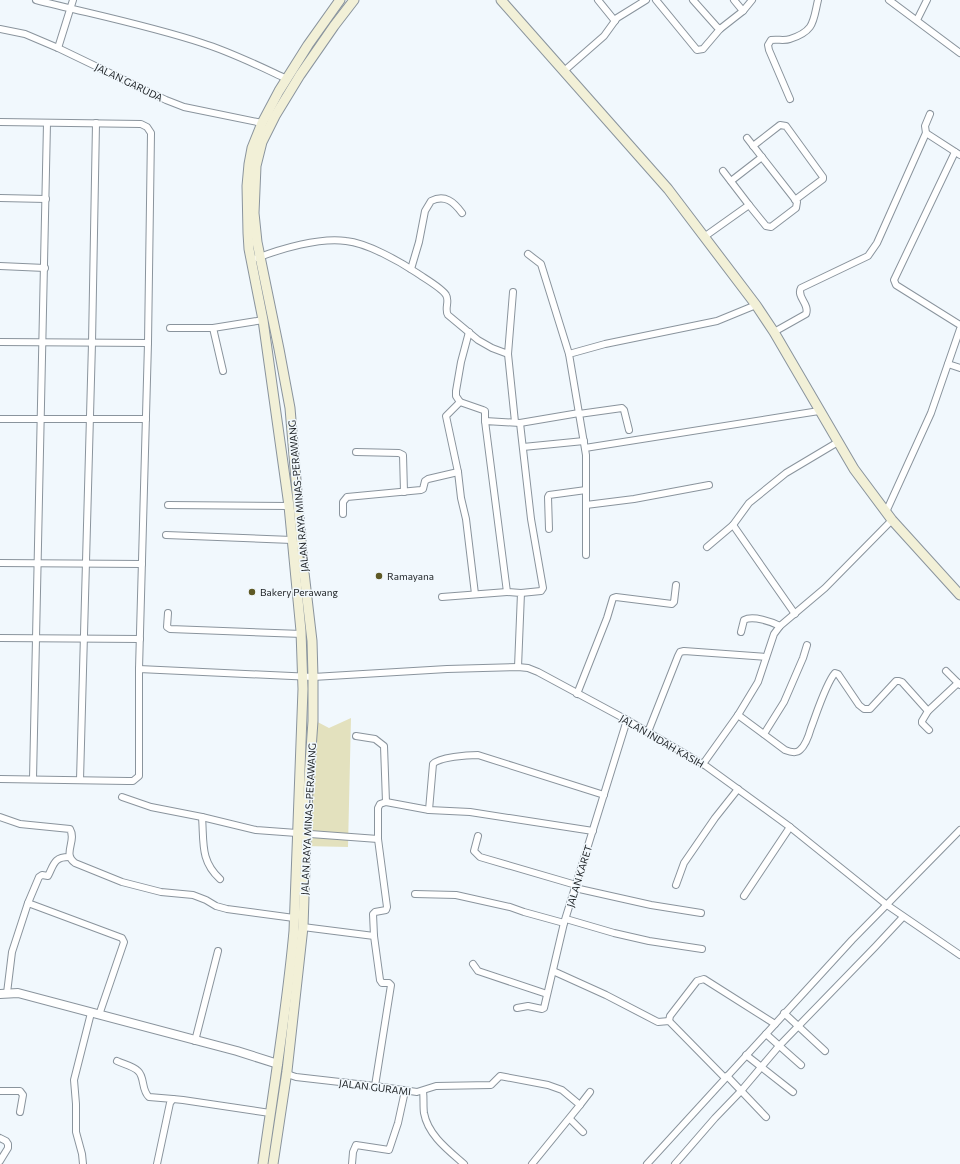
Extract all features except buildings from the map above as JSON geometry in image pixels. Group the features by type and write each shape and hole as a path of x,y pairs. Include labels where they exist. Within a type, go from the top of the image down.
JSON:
{"main road":[{"name":"JALAN RAYA MINAS-PERAWANG","path":"263,1164 290,972 313,721 313,678 312,641 290,408 279,349 248,234 248,171 252,148 262,123 287,79 340,0"},
{"name":"JALAN RAYA MINAS-PERAWANG","path":"272,1164 287,1071 303,927 303,677 302,634 289,506 255,259 257,242 254,192 256,166 262,142 275,116 300,74 354,0"},
{"path":"502,0 668,189 756,305 774,332 854,469 892,520 960,595"}],"street":[{"path":"36,0 145,25 203,43 239,57 287,79"},
{"path":"58,48 73,0"},
{"path":"598,0 615,22"},
{"path":"564,71 604,36 623,13 645,0"},
{"path":"656,0 697,50 703,49 720,29 743,11 752,0"},
{"path":"693,0 720,29"},
{"path":"734,0 743,11"},
{"path":"790,99 768,45 771,40 789,39 810,28 816,15 818,0"},
{"path":"889,0 917,20 948,46 960,53"},
{"path":"917,20 927,0"},
{"name":"JALAN GARUDA","path":"0,28 25,34 58,48 166,100 184,107 262,123"},
{"path":"930,114 924,126 926,133 957,153 894,280 896,286 960,325"},
{"path":"0,122 141,124 147,127 151,133 148,343 139,669 138,777 133,781 0,779"},
{"path":"33,779 47,123"},
{"path":"80,780 87,564 96,123"},
{"path":"753,146 780,125 786,126 823,177 823,179 795,200"},
{"path":"774,332 806,314 808,311 800,294 799,290 801,288 868,256 877,243 926,133"},
{"path":"723,171 748,205 766,226 771,227 796,208 797,205 795,200 747,138"},
{"path":"731,181 762,157"},
{"path":"0,198 46,199"},
{"path":"411,269 419,242 425,211 431,201 439,198 445,198 453,202 462,213"},
{"path":"704,237 748,205"},
{"path":"255,259 294,246 332,240 345,240 375,250 411,269 445,292 448,300 446,313 492,348 508,354"},
{"path":"528,254 541,264 569,354 585,448 587,482 586,555"},
{"path":"0,266 45,268"},
{"path":"442,597 507,592 521,593 541,591 543,588 531,519 523,447 508,354 513,292"},
{"path":"569,354 606,344 718,321 756,305"},
{"path":"170,328 213,328 263,320"},
{"path":"213,328 223,371"},
{"path":"886,512 931,413 960,329"},
{"path":"469,332 461,362 456,396 460,402 483,410 507,592"},
{"path":"0,342 148,343"},
{"path":"948,364 960,368"},
{"path":"460,402 446,416 466,519 475,594"},
{"path":"485,421 518,422 622,408 624,410 629,430"},
{"path":"585,448 819,411"},
{"path":"0,418 146,419"},
{"path":"523,447 584,441"},
{"path":"707,547 733,525 749,503 786,473 838,442"},
{"path":"356,452 399,453 403,455 404,492"},
{"path":"343,514 343,502 347,497 422,489 425,481 428,479 458,472"},
{"path":"586,505 634,499 709,485"},
{"path":"549,529 549,495 586,490"},
{"path":"168,506 289,506"},
{"path":"703,764 738,715 758,682 774,634 780,626 825,588 892,520"},
{"path":"733,525 795,614"},
{"path":"166,535 292,540"},
{"path":"0,563 142,564"},
{"path":"577,694 607,618 613,598 616,597 672,604 674,602 676,585"},
{"path":"518,667 521,593"},
{"path":"168,613 167,627 170,630 302,634"},
{"path":"741,632 744,620 747,618 770,621 780,626"},
{"path":"0,638 140,639"},
{"path":"764,734 784,702 807,645"},
{"path":"648,732 680,652 684,651 766,657"},
{"name":"JALAN INDAH KASIH","path":"139,669 313,678 447,669 528,668 627,720 703,764 790,826 903,917 960,954"},
{"path":"929,730 922,722 928,711 959,684 946,671"},
{"path":"738,715 785,750 790,752 801,750 807,740 821,700 835,673 838,674 859,705 864,709 870,709 898,681 902,682 928,711"},
{"name":"JALAN KARET","path":"517,1008 528,1006 543,1009 565,921 627,720"},
{"path":"356,736 375,739 384,746 386,802"},
{"path":"429,810 434,762 471,755 478,755 604,795"},
{"path":"676,885 684,863 715,818 738,789"},
{"path":"122,797 151,807 256,830 378,839"},
{"path":"375,1086 391,985 389,983 382,983 380,980 374,936 373,914 375,912 386,910 387,907 378,839 378,808 380,804 386,802 429,810 470,812 593,831"},
{"path":"0,817 20,824 70,829 73,836 69,857 70,860 122,882 161,892 193,895 216,906 227,909 294,918"},
{"path":"202,817 206,861 213,872 220,878"},
{"path":"744,896 790,826"},
{"path":"647,1164 852,940 960,830"},
{"path":"478,836 474,851 480,858 576,886 651,905 701,913"},
{"path":"69,857 57,858 48,876 39,876 28,903 12,952 3,994 18,993 194,1041 237,1051 278,1064"},
{"path":"415,894 456,895 649,941 702,949"},
{"path":"28,903 124,940 95,1014 74,1080 76,1132 84,1164"},
{"path":"675,1164 741,1091 779,1046 903,917"},
{"path":"303,927 374,936"},
{"path":"194,1041 218,951"},
{"path":"473,964 478,971 547,994"},
{"path":"553,971 606,995 658,1022 669,1022 766,1117"},
{"path":"669,1022 670,1016 697,981 701,979 775,1024"},
{"path":"784,1013 825,1051"},
{"path":"766,1034 801,1065"},
{"path":"746,1055 793,1092"},
{"path":"117,1061 137,1070 140,1073 145,1091 149,1097 183,1100 270,1114"},
{"name":"JALAN GURAMI","path":"278,1064 290,1075 308,1079 417,1092 436,1086 491,1085 500,1076 548,1085 562,1090 580,1105"},
{"path":"352,1164 353,1152 356,1145 389,1150 398,1123 405,1090"},
{"path":"0,1091 20,1091 23,1095 20,1112"},
{"path":"423,1091 424,1113 430,1129 436,1137 464,1164"},
{"path":"532,1164 570,1119 590,1092"},
{"path":"158,1164 170,1103 173,1100"},
{"path":"570,1119 583,1132"},
{"path":"0,1138 6,1141 8,1145 0,1161"}],"shaded area":[{"path":"310,718 329,728 351,718 348,847 304,846"}],"railway":[{"path":"303,564 306,530"}],"place":[{"name":"Ramayana","path":"379,576"},
{"name":"Bakery Perawang","path":"252,592"}]}
